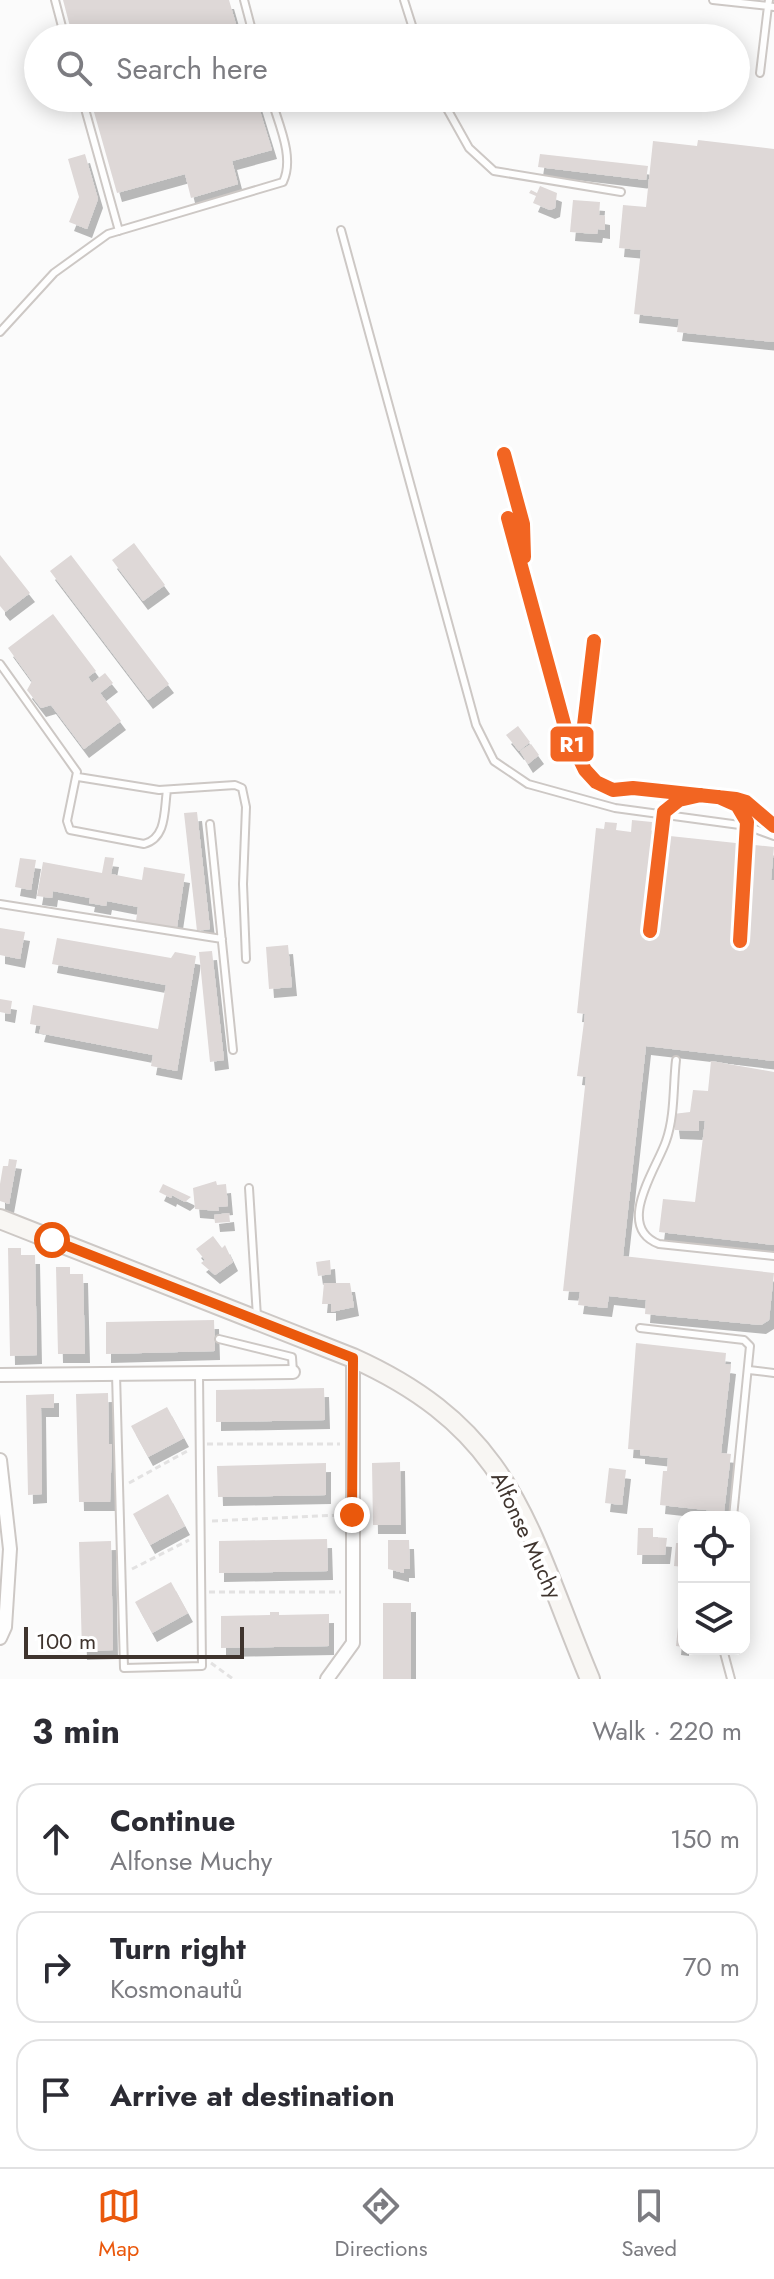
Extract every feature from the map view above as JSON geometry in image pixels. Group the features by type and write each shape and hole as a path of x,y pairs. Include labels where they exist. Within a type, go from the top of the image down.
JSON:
{"main road":[{"name":"Alfonse Muchy","path":"0,1219 353,1358 396,1378 437,1404 484,1451 527,1525 590,1679"}],"street":[{"path":"327,1679 353,1643 353,1358"},
{"path":"0,1375 293,1372"},
{"path":"0,1460 10,1549 5,1627 0,1638"}],"lane":[{"path":"55,0 61,24"},
{"path":"244,0 250,24"},
{"path":"404,0 412,24"},
{"path":"713,0 770,4 760,73"},
{"path":"86,112 119,231"},
{"path":"0,332 54,273 108,234 283,182 288,171 286,152 275,112"},
{"path":"449,112 469,148 494,171 621,192"},
{"path":"341,230 476,725 494,761 528,784 615,808 747,826 774,836"},
{"path":"0,664 75,768 78,777 67,821 70,830 144,844 158,838 167,790"},
{"path":"78,777 167,790 235,785 246,796 243,897 246,959"},
{"path":"210,824 233,1050"},
{"path":"0,904 222,939"},
{"path":"676,1060 668,1131 638,1210 640,1226 650,1240 659,1244 774,1256"},
{"path":"249,1188 257,1320"},
{"path":"640,1328 744,1340 751,1352 734,1511"},
{"path":"219,1339 292,1357 293,1372"},
{"path":"749,1370 774,1373"},
{"path":"116,1372 124,1668 202,1666 199,1371"},
{"path":"725,1655 731,1679"}],"path":[{"path":"119,1489 200,1444 351,1444"},
{"path":"200,1521 352,1515"},
{"path":"121,1574 201,1535"},
{"path":"201,1592 352,1592"},
{"path":"202,1658 233,1679"}],"building":[{"path":"63,0 229,0 236,24 69,24"},
{"path":"94,112 260,112 272,150 232,161 238,184 191,198 185,174 117,193"},
{"path":"698,140 774,149 774,342 677,332 679,319 634,314 641,250 619,248 623,205 646,207 653,141 697,146"},
{"path":"85,154 98,199 87,229 69,222 79,197 68,159"},
{"path":"540,154 648,166 646,180 538,167"},
{"path":"540,186 557,193 555,208 550,210 533,203 536,196 529,193 531,190 537,193"},
{"path":"573,200 600,202 599,215 605,216 605,230 598,229 597,234 570,232"},
{"path":"134,543 165,585 143,601 112,560"},
{"path":"0,555 30,593 5,612 0,606"},
{"path":"71,555 169,684 148,700 50,571"},
{"path":"53,614 96,671 88,677 92,683 105,673 113,683 100,693 121,721 84,749 51,705 41,708 27,690 32,681 8,648"},
{"path":"518,726 530,742 519,751 506,735"},
{"path":"531,744 539,755 528,764 520,751"},
{"path":"197,812 210,929 197,931 184,813"},
{"path":"632,820 652,822 651,834 774,847 771,880 774,880 774,1061 646,1046 623,1256 774,1273 769,1320 761,1325 645,1314 646,1300 609,1296 607,1308 578,1305 580,1292 563,1291 586,1077 577,1076 585,1014 577,1013 596,828 604,829 605,822 617,823 616,830 631,832"},
{"path":"105,857 114,858 111,874 142,880 144,867 185,874 177,927 136,921 138,907 107,901 106,906 89,903 90,898 53,891 52,898 37,896 43,862 102,873"},
{"path":"20,858 36,860 31,890 15,887"},
{"path":"0,928 25,932 20,959 0,955"},
{"path":"57,938 171,958 175,952 196,956 177,1071 151,1066 153,1055 39,1033 41,1026 30,1024 33,1005 158,1029 166,985 52,964"},
{"path":"288,945 292,987 269,989 266,947"},
{"path":"212,951 224,1060 210,1062 199,952"},
{"path":"0,999 12,1001 10,1014 0,1012"},
{"path":"711,1061 774,1072 774,1245 659,1232 663,1199 695,1202 705,1121 699,1121 699,1131 675,1130 673,1114 690,1112 693,1090 708,1091"},
{"path":"9,1159 17,1160 9,1204 0,1201 0,1184 3,1166 8,1166"},
{"path":"216,1181 217,1185 226,1184 228,1206 218,1207 219,1211 195,1209 193,1188"},
{"path":"163,1184 191,1197 185,1202 172,1195 171,1198 159,1192"},
{"path":"229,1213 230,1222 215,1223 214,1215"},
{"path":"213,1236 222,1248 225,1245 233,1262 215,1275 201,1263 205,1260 196,1249"},
{"path":"8,1248 21,1248 21,1255 35,1255 37,1355 10,1356"},
{"path":"330,1260 331,1274 318,1276 316,1262"},
{"path":"56,1267 70,1267 70,1274 83,1274 85,1354 58,1354"},
{"path":"324,1283 350,1283 354,1307 331,1312 331,1304 322,1304"},
{"path":"214,1320 215,1351 106,1354 106,1322"},
{"path":"636,1343 726,1353 725,1364 731,1365 721,1453 731,1454 724,1511 660,1505 663,1471 667,1471 668,1458 640,1455 640,1450 628,1449"},
{"path":"324,1388 325,1420 216,1422 216,1390"},
{"path":"108,1393 109,1444 112,1444 110,1502 79,1502 76,1394"},
{"path":"54,1394 54,1408 41,1408 42,1494 28,1495 26,1395"},
{"path":"167,1407 184,1438 148,1457 131,1426"},
{"path":"400,1462 401,1525 373,1525 372,1463"},
{"path":"326,1463 326,1495 218,1497 217,1466"},
{"path":"609,1468 626,1470 622,1505 605,1503"},
{"path":"168,1494 185,1526 150,1545 133,1514"},
{"path":"638,1528 653,1528 653,1537 667,1538 665,1555 637,1555"},
{"path":"327,1539 328,1571 219,1573 219,1541"},
{"path":"388,1540 409,1540 410,1569 404,1569 404,1573 388,1569"},
{"path":"111,1541 113,1650 82,1651 79,1542"},
{"path":"676,1543 678,1543 678,1566 674,1566"},
{"path":"171,1582 188,1613 152,1633 135,1602"},
{"path":"383,1603 411,1603 411,1679 383,1679"},
{"path":"270,1612 279,1612 279,1615 329,1614 329,1646 221,1648 221,1616 270,1615"}],"transit line":[{"name":"R1","path":"504,454 523,524 524,557"},
{"name":"R1","path":"508,518 566,731 585,770 596,782 613,790 633,788 736,799 746,802 774,826"},
{"name":"R1","path":"582,742 594,641"},
{"name":"R1","path":"650,931 664,812 679,800 701,795"},
{"name":"R1","path":"719,797 737,805 747,822 740,941"}],"route":[{"path":"52,1240 353,1358 352,1515"}]}
